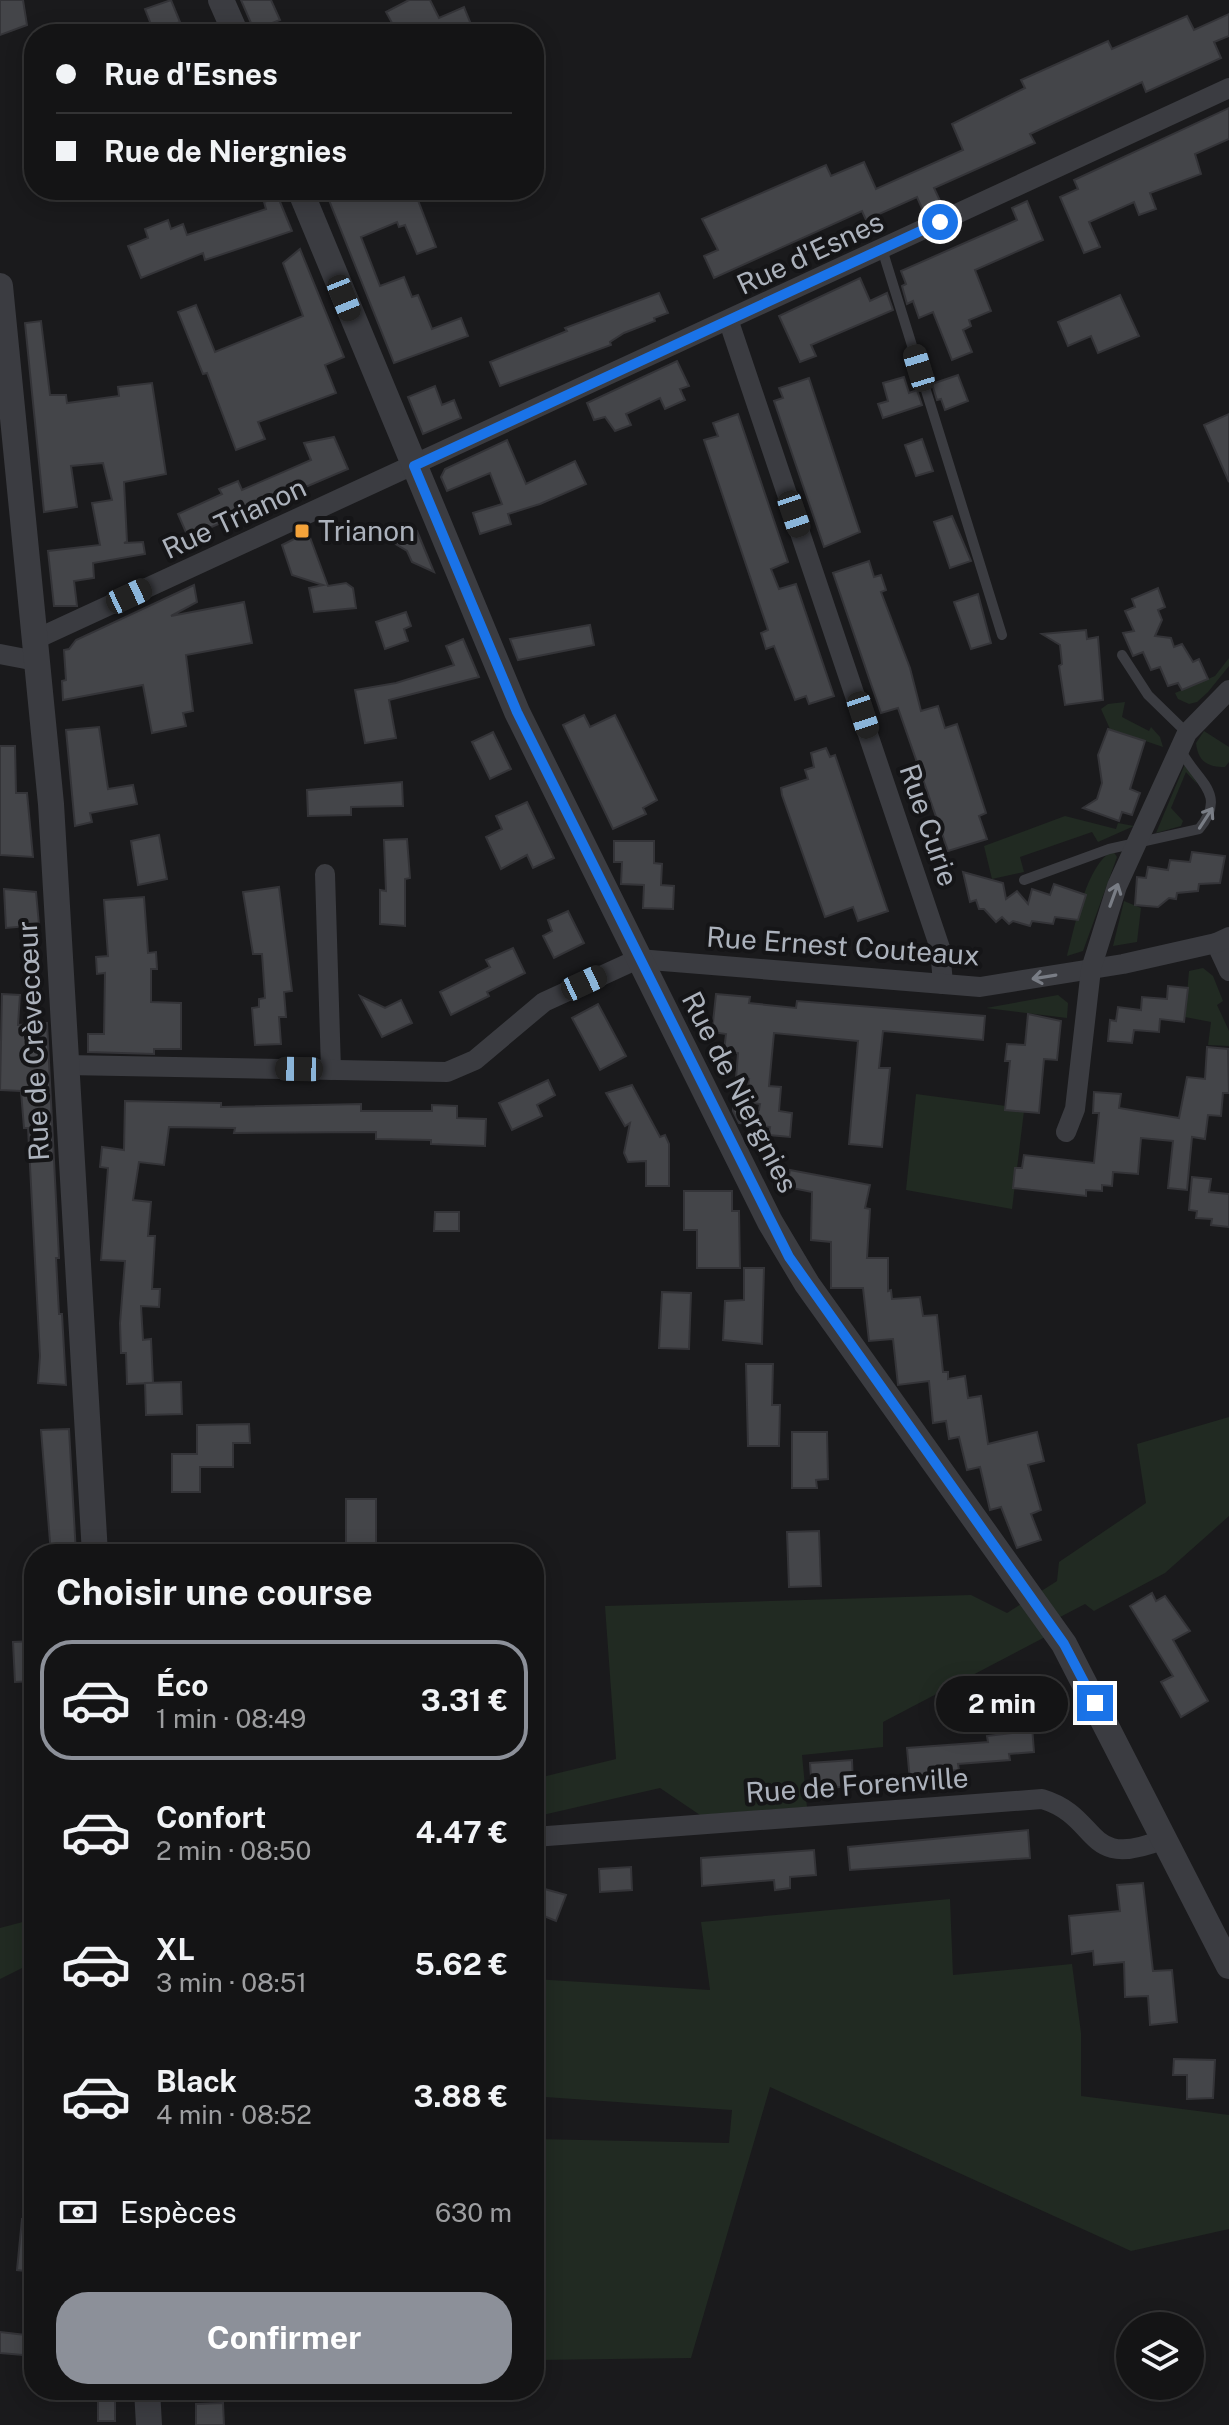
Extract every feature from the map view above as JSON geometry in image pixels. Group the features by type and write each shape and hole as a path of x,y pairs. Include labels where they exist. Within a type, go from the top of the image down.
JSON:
{"street":[{"path":"221,0 232,24"},
{"name":"Rue d'Esnes","path":"414,466 1229,88"},
{"name":"Rue de Niergnies","path":"304,200 517,712 789,1257 1064,1644 1229,1966"},
{"name":"Rue de Crèvecœur","path":"0,286 51,804 94,1544"},
{"name":"Rue Curie","path":"729,322 940,948 943,984"},
{"name":"Rue Trianon","path":"35,650 414,466"},
{"path":"0,654 35,650"},
{"path":"1066,1132 1075,1109 1091,969 1117,886 1183,740 1229,690"},
{"path":"325,874 331,1070"},
{"name":"Rue Ernest Couteaux","path":"638,959 980,987 1091,969 1222,940 1229,971"},
{"path":"66,1065 447,1072 475,1060 544,1002 638,959"},
{"name":"Rue de Forenville","path":"544,1836 1042,1799 1068,1812 1098,1842 1112,1850 1129,1851 1164,1839"},
{"path":"148,2400 149,2425"}],"lane":[{"path":"882,249 1002,635"},
{"path":"1024,880 1109,849 1199,829 1209,819 1214,807 1209,786 1183,740 1142,689 1122,655"}],"shaded area":[{"path":"1229,658 1229,666 1197,702 1189,704 1178,699 1175,693 1215,676"},
{"path":"1125,702 1122,717 1149,731 1151,727 1160,737 1163,747 1110,729 1101,709 1108,704"},
{"path":"1204,731 1229,747 1229,762 1225,767 1209,764 1199,755 1196,743"},
{"path":"1185,764 1198,785 1186,772 1171,808 1183,821 1181,826 1156,833"},
{"path":"1065,816 1116,829 1118,823 1134,826 1098,842 1092,832 1020,857 1024,872 992,879 984,846"},
{"path":"1113,851 1117,857 1083,951 1067,956 1089,883 1104,858"},
{"path":"1124,901 1141,908 1137,942 1113,946"},
{"path":"1203,968 1213,976 1223,1001 1217,1005 1229,1031 1229,1046 1208,1045 1211,1022 1185,1017 1189,971"},
{"path":"1058,995 1068,1003 1067,1018 986,1008"},
{"path":"916,1094 1024,1111 1012,1209 906,1190"},
{"path":"1229,1417 1229,1516 1165,1573 1094,1611 1085,1604 1039,1628 1047,1636 883,1722 883,1747 802,1755 807,1807 700,1815 660,1788 544,1815 544,1777 616,1759 605,1606 971,1595 1007,1613 1057,1581 1059,1562 1146,1503 1137,1444"},
{"path":"950,1899 953,1975 1072,1964 1081,2033 1081,2096 1229,2115 1229,2229 1131,2251 770,2087 691,2358 544,2360 544,2139 729,2143 732,2110 545,2097 544,1980 710,1990 701,1922"},
{"path":"24,1922 24,1967 0,1979 0,1928"}],"building":[{"path":"0,0 23,0 27,24 0,35"},
{"path":"171,0 180,22 151,24 145,9"},
{"path":"241,0 271,0 280,20 270,24 251,24"},
{"path":"409,0 430,0 439,18 464,7 471,24 393,24 386,12"},
{"path":"1229,14 1229,36 1214,42 1221,58 1146,92 1142,82 1030,134 1035,143 934,188 942,205 924,213 917,197 866,220 862,211 714,278 704,256 718,250 702,219 826,165 831,176 864,162 876,189 963,150 952,124 1025,88 1021,80 1108,41 1112,49 1187,16 1194,30"},
{"path":"1229,108 1229,139 1195,154 1201,174 1150,193 1156,209 1139,215 1134,202 1089,222 1100,247 1084,253 1060,197 1078,189 1074,180"},
{"path":"279,200 292,231 205,260 203,253 141,278 128,246 148,238 145,229 168,220 171,229 183,224 187,235 266,209 264,202"},
{"path":"329,200 418,200 436,247 417,254 405,225 399,227 397,222 361,237 380,286 404,277 412,297 418,295 432,329 461,318 468,336 394,363"},
{"path":"1027,201 1043,240 975,270 991,311 969,320 971,326 963,330 972,352 952,360 933,312 919,318 913,301 907,304 902,286 906,284 901,271 1017,220 1012,208"},
{"path":"300,249 344,357 325,365 336,393 258,422 265,439 236,450 207,373 203,374 178,312 196,305 215,352 303,316 283,263"},
{"path":"860,278 870,301 887,293 893,310 811,345 816,356 800,362 779,316"},
{"path":"659,293 668,313 654,318 655,321 624,333 610,342 611,345 500,386 490,362 567,331 565,328"},
{"path":"1120,295 1139,336 1098,353 1091,336 1068,346 1058,322"},
{"path":"41,321 50,395 66,395 67,403 119,396 118,387 152,383 166,474 124,482 127,542 124,543 143,542 145,554 93,563 94,578 74,581 77,606 54,606 48,551 100,545 92,503 112,500 103,463 71,466 77,507 44,512 25,323"},
{"path":"677,361 689,386 680,389 685,400 665,409 660,398 626,414 631,425 615,431 605,417 594,420 587,403"},
{"path":"958,375 968,401 945,410 941,399 937,400 932,384"},
{"path":"904,377 909,393 917,390 922,405 883,418 878,404 888,401 883,383"},
{"path":"809,378 860,532 824,547 774,401 783,398 779,388"},
{"path":"435,386 442,405 454,400 461,418 423,434 408,397"},
{"path":"738,414 788,562 771,569 779,589 796,584 834,696 809,704 806,696 795,700 774,646 766,649 761,633 768,630 704,440 718,436 713,423"},
{"path":"1229,414 1229,482 1204,425"},
{"path":"334,437 348,469 188,537 178,514 222,494 219,489 238,481 242,490 311,460 304,443"},
{"path":"922,439 933,471 916,476 905,445"},
{"path":"507,440 526,484 575,461 586,484 508,514 511,524 480,534 473,513 502,504 490,473 447,491 441,477 445,469"},
{"path":"952,516 971,561 950,568 934,522"},
{"path":"417,531 434,572 412,562 407,551 389,540"},
{"path":"308,532 328,586 346,583 353,588 356,608 314,612 309,588 323,585 292,575 282,545"},
{"path":"869,561 874,577 881,575 886,590 881,592 910,668 921,711 938,706 945,728 957,724 986,813 979,816 987,839 948,851 898,708 881,713 833,573"},
{"path":"194,585 197,602 171,616 244,602 252,643 186,655 193,711 183,713 186,726 152,733 143,685 63,700 62,681 66,680 64,650 69,649 76,640"},
{"path":"1158,588 1165,607 1158,610 1162,620 1155,636 1171,638 1174,647 1182,644 1193,662 1199,659 1208,679 1182,690 1178,683 1168,686 1160,667 1151,670 1143,652 1133,656 1123,633 1134,631 1125,611 1135,607 1132,599"},
{"path":"978,594 991,643 971,649 954,602"},
{"path":"406,612 411,626 404,629 408,641 385,649 376,622"},
{"path":"590,625 594,645 518,660 510,639"},
{"path":"1086,630 1087,639 1098,637 1103,700 1065,705 1059,666 1062,664 1060,645 1042,634"},
{"path":"463,639 479,677 389,700 396,738 365,743 355,690 396,683 454,665 446,646"},
{"path":"584,715 590,727 615,715 657,800 643,808 646,814 613,829 563,725"},
{"path":"99,727 108,789 133,785 137,804 90,813 92,822 75,826 66,730"},
{"path":"1108,729 1145,741 1130,789 1140,793 1132,815 1122,812 1119,821 1083,808 1097,799 1102,783 1098,755"},
{"path":"493,732 511,769 490,779 472,742"},
{"path":"0,746 15,746 16,793 27,793 33,857 0,855"},
{"path":"826,748 830,757 835,755 888,911 858,921 853,907 825,917 782,795 781,788 808,779 805,770 814,767 811,753"},
{"path":"402,782 403,806 351,807 351,815 308,816 307,790"},
{"path":"527,802 554,858 533,868 527,855 501,869 486,837 502,829 496,816"},
{"path":"159,835 167,879 138,885 131,841"},
{"path":"407,839 410,878 405,879 405,926 380,924 380,890 386,891 384,840"},
{"path":"614,841 654,841 654,863 662,864 661,885 674,886 673,909 643,908 644,885 621,884 622,862 614,862"},
{"path":"1192,852 1225,856 1220,883 1199,884 1198,891 1177,893 1176,899 1169,898 1158,907 1135,905 1137,877 1146,878 1148,867 1168,870 1170,860 1190,862"},
{"path":"963,872 1003,883 1006,899 1017,891 1028,904 1032,889 1050,895 1054,884 1086,895 1078,920 1055,917 1053,924 1032,921 1030,926 1013,921 1009,924 1002,917 996,922 984,909 979,909 976,900 970,902"},
{"path":"279,887 292,991 284,992 286,1017 279,1017 281,1044 255,1045 252,1008 259,1007 259,999 265,998 262,954 253,954 243,892"},
{"path":"4,889 36,892 39,925 6,928"},
{"path":"144,897 148,953 156,952 157,969 151,969 151,1002 181,1003 181,1049 154,1049 154,1054 88,1052 88,1034 104,1034 105,973 97,974 96,957 108,956 104,900"},
{"path":"568,911 584,943 554,958 543,936 552,931 548,920"},
{"path":"513,948 525,973 451,1015 440,992 490,967 486,960"},
{"path":"1168,986 1188,988 1184,1022 1160,1019 1159,1032 1134,1030 1132,1043 1108,1041 1110,1020 1116,1021 1118,1007 1141,1010 1142,997 1167,999"},
{"path":"2,994 20,995 18,1025 47,1023 59,1258 56,1258 66,1385 38,1383 40,1356 28,1128 24,1128 21,1091 0,1090"},
{"path":"716,994 750,997 749,1003 796,1008 797,1001 985,1016 983,1040 883,1031 879,1068 890,1068 882,1147 849,1144 858,1041 774,1033 769,1086 781,1087 779,1111 792,1113 790,1137 769,1135 770,1127 739,1123 733,1111 733,1108 759,1110 760,1104 746,1102 749,1079 736,1078 738,1053 724,1051 726,1034 712,1032"},
{"path":"360,996 385,1008 401,1000 412,1023 382,1037"},
{"path":"598,1004 626,1056 600,1070 572,1018"},
{"path":"1028,1014 1061,1021 1057,1060 1044,1059 1039,1113 1005,1110 1010,1061 1005,1061 1007,1044 1025,1045"},
{"path":"1207,1047 1228,1049 1229,1093 1223,1093 1221,1116 1208,1115 1205,1139 1192,1137 1187,1190 1168,1188 1173,1141 1141,1138 1138,1174 1113,1172 1112,1186 1102,1185 1102,1191 1086,1190 1086,1196 1013,1188 1015,1168 1022,1168 1024,1155 1094,1163 1099,1113 1093,1113 1094,1092 1121,1094 1119,1108 1179,1118 1187,1077 1205,1079"},
{"path":"548,1080 555,1095 537,1105 542,1116 512,1130 499,1103"},
{"path":"632,1085 660,1137 665,1135 669,1144 669,1186 646,1186 646,1161 628,1162 624,1153 630,1123 625,1126 606,1093"},
{"path":"125,1101 221,1103 221,1107 361,1104 361,1111 432,1111 432,1105 457,1106 457,1118 486,1119 485,1146 431,1144 431,1140 376,1139 376,1132 234,1133 235,1128 169,1127 164,1165 139,1162 133,1200 151,1202 148,1236 155,1236 152,1289 160,1289 159,1307 141,1306 143,1340 151,1339 153,1383 127,1384 126,1353 121,1353 120,1323 125,1261 101,1260 108,1168 100,1167 102,1147 124,1150"},
{"path":"790,1170 870,1185 865,1208 870,1209 867,1258 888,1258 888,1291 891,1290 892,1299 920,1297 923,1316 937,1315 943,1372 948,1372 948,1379 965,1376 968,1398 981,1396 988,1444 1037,1432 1044,1461 1028,1465 1041,1510 1031,1514 1041,1540 1017,1548 1001,1507 990,1510 980,1467 967,1470 959,1437 949,1439 946,1421 933,1423 929,1381 898,1385 893,1339 869,1341 863,1288 831,1288 831,1242 811,1240 812,1192 787,1187"},
{"path":"1192,1177 1211,1179 1209,1192 1229,1194 1229,1227 1211,1225 1212,1219 1196,1218 1197,1211 1189,1210"},
{"path":"684,1191 732,1191 732,1211 739,1211 740,1268 697,1268 697,1230 684,1230"},
{"path":"435,1212 459,1212 459,1231 434,1231"},
{"path":"744,1268 764,1268 762,1344 723,1340 725,1301 744,1300"},
{"path":"662,1292 691,1293 689,1349 659,1348"},
{"path":"746,1364 773,1364 772,1405 780,1405 779,1446 748,1446"},
{"path":"181,1382 182,1414 146,1415 145,1383"},
{"path":"249,1424 250,1443 233,1443 233,1467 200,1467 200,1492 172,1492 172,1454 197,1454 197,1425"},
{"path":"69,1429 75,1544 50,1544 41,1430"},
{"path":"792,1432 827,1432 828,1479 816,1480 817,1488 792,1488"},
{"path":"346,1499 376,1499 376,1544 346,1544"},
{"path":"819,1531 821,1586 789,1587 787,1532"},
{"path":"1152,1593 1156,1601 1165,1596 1190,1631 1173,1640 1208,1701 1181,1717 1161,1682 1173,1676 1130,1606"},
{"path":"24,1641 24,1682 15,1682 13,1642"},
{"path":"1032,1726 1034,1752 1009,1754 1010,1760 958,1764 959,1770 932,1772 932,1780 910,1781 907,1748 988,1742 987,1736 1011,1733 1011,1727"},
{"path":"852,1760 853,1785 812,1791 810,1763"},
{"path":"1028,1830 1030,1858 850,1870 848,1847"},
{"path":"814,1850 816,1875 790,1877 790,1888 775,1890 774,1880 702,1886 701,1858"},
{"path":"631,1867 632,1890 600,1892 599,1869"},
{"path":"1143,1883 1153,1971 1172,1970 1177,2022 1150,2025 1148,1996 1125,1997 1124,1962 1094,1965 1093,1951 1072,1954 1069,1916 1120,1911 1117,1885"},
{"path":"544,1889 566,1895 556,1921 544,1916"},
{"path":"1174,2059 1215,2060 1213,2098 1187,2099 1187,2075 1173,2075"},
{"path":"22,2219 24,2219 24,2271 17,2270"},
{"path":"0,2332 24,2335 24,2355 0,2353"},
{"path":"98,2400 115,2400 115,2421 98,2421"},
{"path":"223,2403 224,2425 196,2425 196,2404"}],"place":[{"name":"Trianon","path":"302,531"}],"route":[{"path":"940,222 414,466 517,712 660,1005 789,1257 1064,1644 1095,1703"}]}
